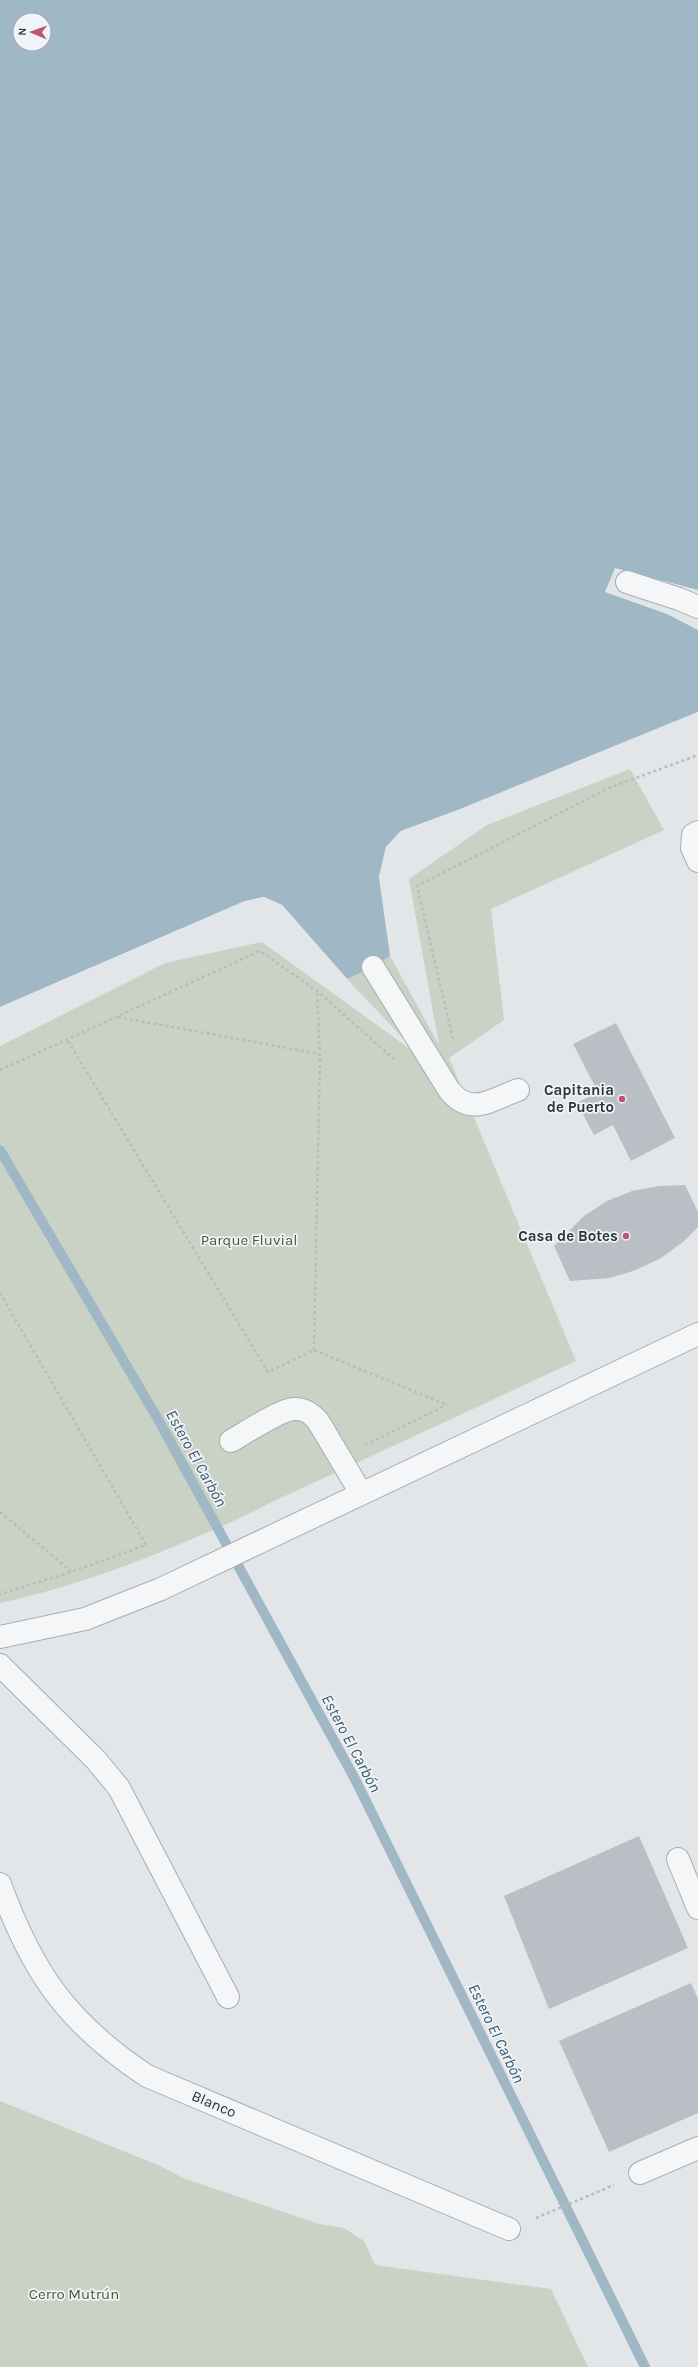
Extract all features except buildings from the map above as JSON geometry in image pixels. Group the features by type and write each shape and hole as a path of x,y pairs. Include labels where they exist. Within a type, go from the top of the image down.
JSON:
{"street":[{"path":"626,582 679,599 698,607"},
{"path":"373,967 449,1090 461,1103 474,1106 518,1090"},
{"path":"0,1637 85,1619 161,1589 698,1334"},
{"path":"232,1441 284,1411 301,1409 311,1413 318,1421 361,1493"},
{"path":"0,1665 96,1760 119,1788 228,1997"},
{"path":"678,1859 698,1908"},
{"name":"Blanco","path":"0,1884 23,1943 42,1977 65,2008 89,2033 117,2056 147,2076 509,2229"},
{"path":"640,2173 698,2148"}],"path":[{"path":"0,1070 260,951 317,992 410,1073 431,1062 455,1046 417,886 609,788 698,755"},
{"path":"314,1350 320,1054 317,992"},
{"path":"118,1017 320,1054"},
{"path":"68,1040 268,1372 314,1350 447,1405 339,1457"},
{"path":"0,1293 146,1544 71,1572 0,1594"},
{"path":"0,1512 71,1572"},
{"path":"509,2229 640,2173"}],"green space":[{"name":"Parque Fluvial","path":"630,769 664,830 491,909 504,1020 449,1058 576,1361 234,1521 173,1547 88,1579 0,1603 0,1046 165,963 262,942 421,1057 347,979 373,967 390,956 439,1045 409,879 487,825"},
{"name":"Cerro Mutrún","path":"0,2101 160,2166 183,2178 319,2224 344,2228 364,2241 375,2265 551,2289 588,2367 0,2367"}],"water":[{"path":"0,0 698,0 698,712 458,810 401,831 386,847 379,877 390,956 373,967 347,979 282,905 264,897 245,901 0,1007"}],"pier":[{"path":"615,568 698,590 698,630 667,614 605,592"},
{"path":"698,712 698,714 620,747 402,833 388,848 381,877 391,958 379,877 386,847 401,831 458,810"},
{"path":"264,897 282,905 348,980 345,980 281,906 264,899 246,903 0,1009 0,1007 245,901"}],"waterway":[{"name":"Estero El Carbón","path":"0,1150 159,1421 356,1781 645,2367"}],"place":[{"name":"Capitania de Puerto","path":"622,1099"},
{"name":"Casa de Botes","path":"626,1236"}]}
